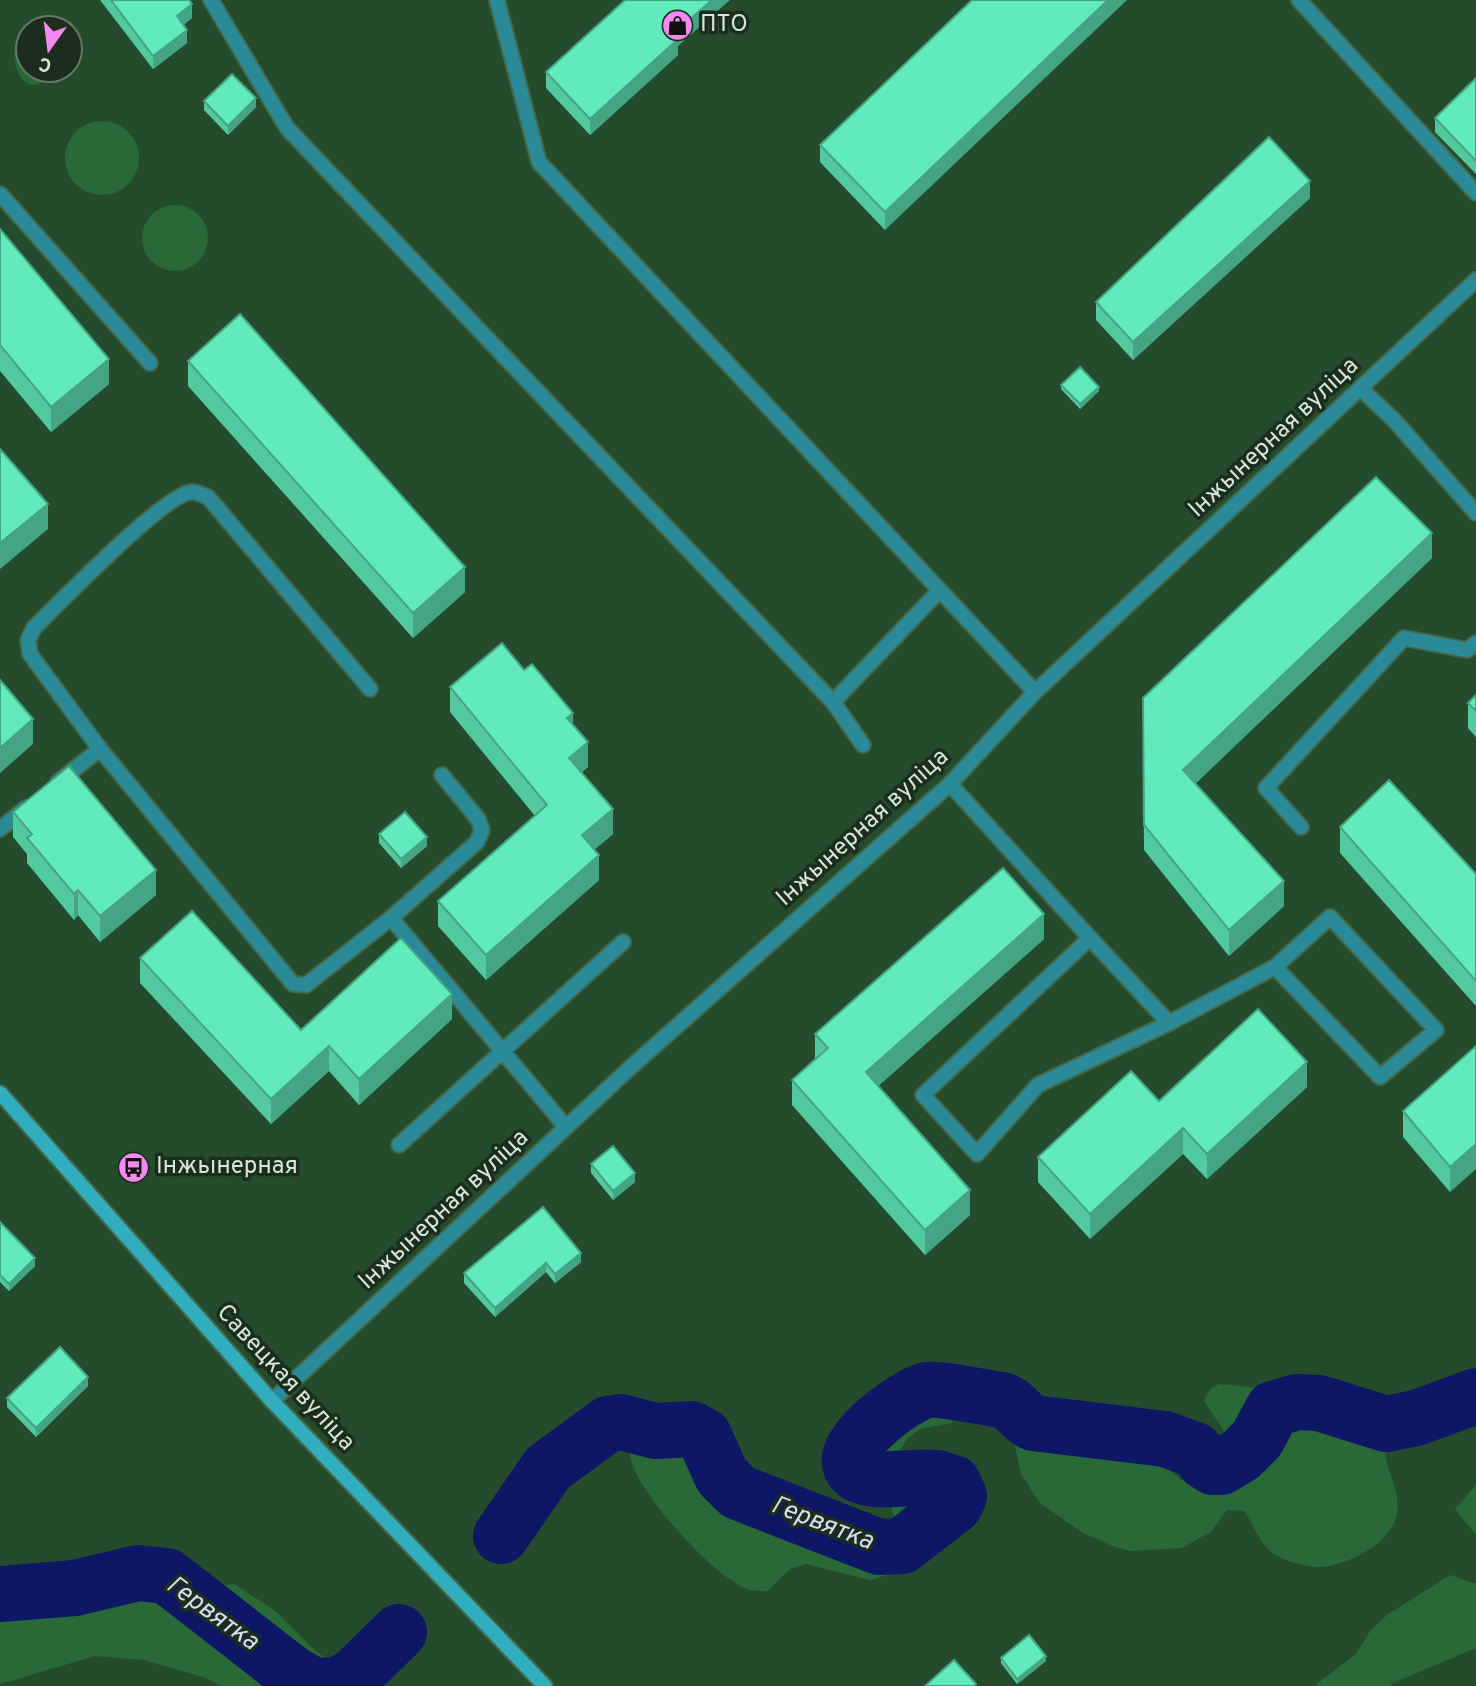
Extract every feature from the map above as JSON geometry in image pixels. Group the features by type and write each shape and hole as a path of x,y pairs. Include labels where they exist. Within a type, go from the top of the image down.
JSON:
{"main road":[{"name":"Савецкая вуліца","path":"0,1093 272,1401 545,1686"}],"street":[{"path":"211,0 287,128 832,702 863,745"},
{"path":"497,0 539,162 1035,692"},
{"path":"1299,0 1476,193"},
{"path":"0,194 150,363"},
{"name":"Інжынерная вуліца","path":"272,1401 566,1127 950,784 1035,692 1476,279"},
{"path":"1360,388 1394,420 1476,513"},
{"path":"370,689 208,497 192,492 176,497 108,554 34,628 29,640 30,654 100,748 293,984 306,985 391,918 477,842 482,830 478,819 442,775"},
{"path":"832,702 940,590"},
{"path":"1301,827 1266,788 1404,638 1467,650 1476,643"},
{"path":"0,829 100,748"},
{"path":"950,784 1169,1023"},
{"path":"1090,938 923,1094 977,1154 1038,1084 1169,1023 1275,967 1330,917 1436,1030 1380,1077 1275,967"},
{"path":"391,918 566,1127"},
{"path":"399,1145 623,942"}],"green space":[{"path":"102,121 116,124 128,132 136,144 139,158 136,172 128,184 116,192 102,195 88,192 76,184 68,172 65,158 68,144 76,132 88,124"},
{"path":"175,205 198,215 208,238 198,261 175,271 152,261 142,238 152,215"},
{"path":"1219,1384 1332,1391 1356,1395 1370,1402 1378,1411 1386,1430 1386,1459 1397,1497 1397,1513 1387,1534 1367,1551 1355,1557 1330,1566 1308,1566 1274,1554 1260,1540 1244,1511 1227,1510 1212,1531 1182,1548 1132,1551 1115,1547 1083,1533 1040,1503 1021,1474 1014,1441 1016,1418 1029,1412 1060,1416 1128,1414 1155,1446 1169,1470 1181,1480 1199,1480 1221,1472 1226,1461 1228,1442 1204,1401 1210,1389"},
{"path":"900,1400 948,1404 955,1413 952,1423 920,1429 907,1439 898,1454 897,1469 905,1484 932,1503 941,1517 931,1548 904,1569 871,1580 806,1564 790,1569 767,1591 750,1590 736,1583 699,1553 661,1511 635,1471 630,1456 631,1440 657,1426 675,1426 704,1440 756,1480 772,1483 838,1526 868,1535 884,1531 895,1519 890,1504 865,1482 848,1455 854,1432 862,1417 876,1406"},
{"path":"1476,1485 1476,1535 1455,1509"},
{"path":"30,1573 53,1576 67,1584 120,1589 162,1599 179,1597 193,1589 234,1584 274,1610 317,1652 337,1667 339,1686 220,1686 206,1678 144,1660 95,1656 0,1684 0,1589"},
{"path":"1450,1575 1476,1584 1476,1648 1391,1686 1314,1686 1356,1654 1370,1631 1387,1615"}],"building":[{"path":"111,0 189,0 192,4 177,16 187,30 153,56"},
{"path":"625,0 712,0 673,34 678,39 590,119 546,72"},
{"path":"972,0 1108,0 885,212 820,145"},
{"path":"232,74 256,98 228,126 204,101"},
{"path":"1476,78 1476,161 1435,118"},
{"path":"1269,137 1310,181 1133,342 1096,302"},
{"path":"0,229 109,359 51,407 0,345"},
{"path":"240,314 465,567 413,613 188,361"},
{"path":"1080,367 1099,387 1080,404 1061,385"},
{"path":"0,449 48,504 0,543"},
{"path":"1376,477 1432,533 1183,770 1284,881 1229,930 1144,825 1143,698"},
{"path":"502,643 524,670 532,664 573,713 567,718 588,742 569,758 613,809 582,835 599,855 486,955 438,901 547,805 450,687"},
{"path":"0,680 33,719 0,748"},
{"path":"1476,695 1476,711 1468,703"},
{"path":"69,766 156,870 100,916 78,890 74,894 27,838 32,834 13,812"},
{"path":"1389,780 1476,874 1476,981 1340,827"},
{"path":"405,812 427,837 401,859 379,834"},
{"path":"1003,868 1044,914 866,1072 970,1190 925,1230 792,1080 828,1048 815,1034"},
{"path":"192,911 301,1030 401,938 452,994 359,1079 329,1046 271,1099 140,958"},
{"path":"1258,1009 1307,1062 1207,1154 1183,1128 1090,1214 1038,1157 1131,1071 1159,1101"},
{"path":"1476,1046 1476,1144 1450,1167 1403,1111"},
{"path":"613,1146 635,1173 613,1191 591,1164"},
{"path":"543,1207 581,1253 555,1274 546,1263 495,1308 464,1273"},
{"path":"0,1222 35,1258 9,1284 0,1275"},
{"path":"60,1347 88,1377 36,1428 7,1398"},
{"path":"1029,1635 1046,1656 1017,1679 1001,1658"},
{"path":"954,1660 976,1684 974,1686 925,1686"}],"waterway":[{"name":"Гервятка","path":"501,1536 548,1468 608,1424 621,1422 655,1431 691,1429 704,1436 722,1476 738,1492 879,1547 902,1546 955,1505 959,1496 953,1483 939,1478 874,1479 857,1474 850,1464 852,1452 873,1425 903,1402 927,1390 1002,1400 1033,1423 1165,1439 1195,1450 1213,1467 1221,1467 1241,1455 1257,1439 1273,1409 1297,1402 1319,1403 1386,1424 1416,1418 1476,1396"},
{"name":"Гервятка","path":"0,1594 75,1588 138,1573 167,1576 293,1674 313,1685 332,1686"},
{"name":"Гервятка","path":"337,1686 354,1676 399,1632"}],"place":[{"name":"ПТО","path":"677,25"},
{"name":"Інжынерная","path":"133,1167"}]}
